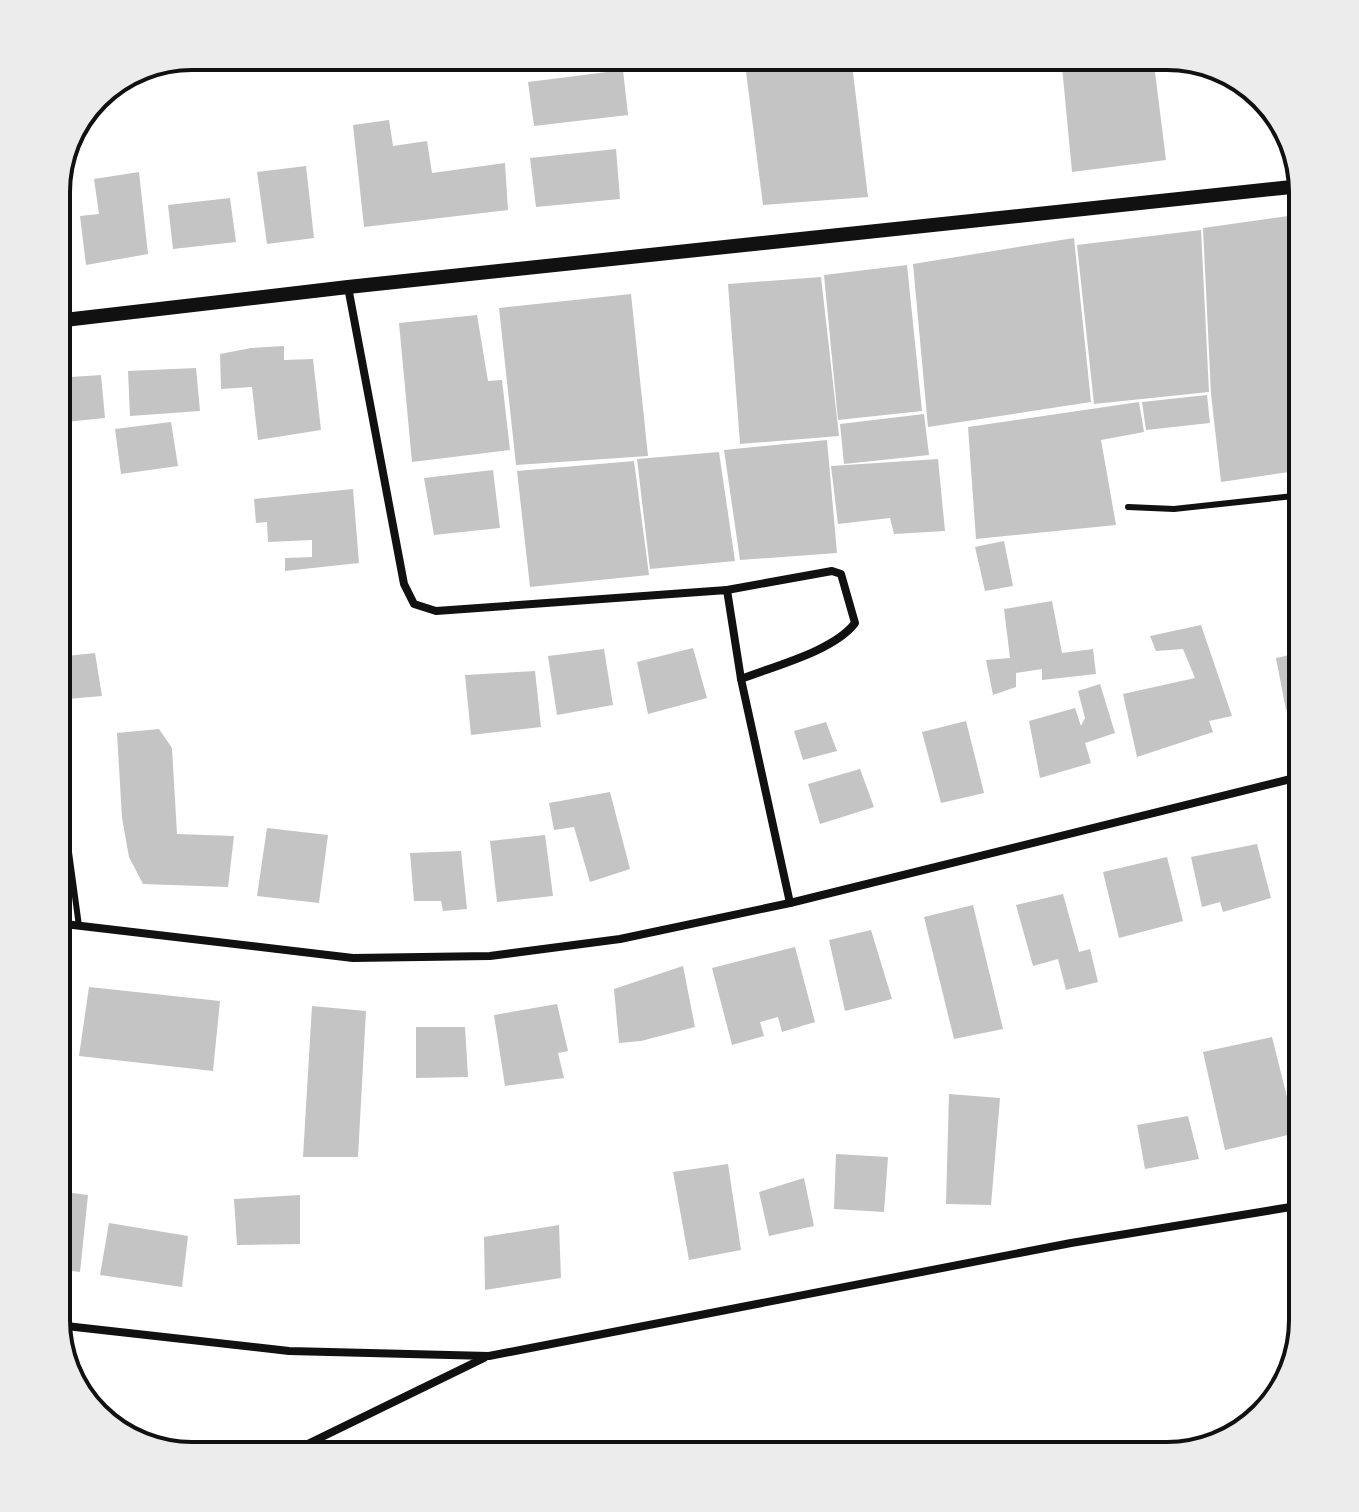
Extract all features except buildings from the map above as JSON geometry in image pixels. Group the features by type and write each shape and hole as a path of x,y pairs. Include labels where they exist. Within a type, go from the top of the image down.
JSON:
{"street":[{"path":"70,319 1289,187"},
{"path":"348,287 404,584 414,604 436,611 727,590 832,571 841,574 855,623 848,632 827,645 741,679"},
{"path":"727,590 741,679 790,903"},
{"path":"70,925 353,958 490,956 620,939 790,903 1289,779"},
{"path":"71,1327 289,1351 489,1356 1071,1243 1289,1207"},
{"path":"312,1442 489,1356"}],"lane":[{"path":"1128,507 1174,509 1289,497"},
{"path":"70,860 79,926"}]}
